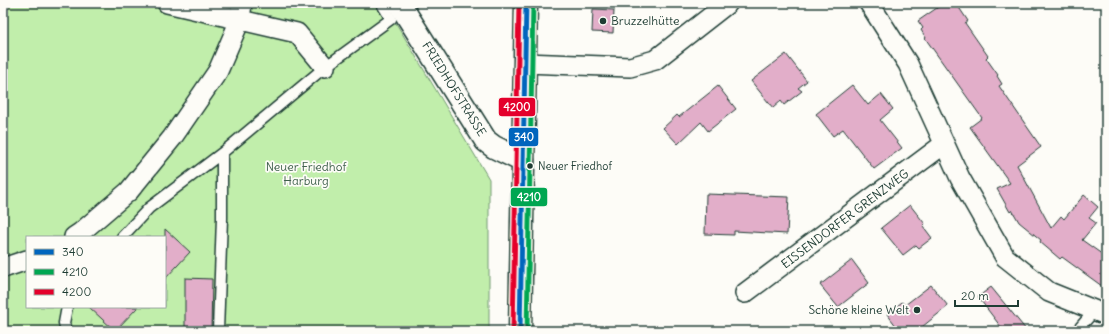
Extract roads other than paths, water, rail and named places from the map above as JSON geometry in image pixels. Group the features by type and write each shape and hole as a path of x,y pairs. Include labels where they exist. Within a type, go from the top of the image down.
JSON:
{"main road":[{"path":"520,331 526,3"}],"street":[{"path":"167,3 241,12 297,33 325,67"},
{"path":"524,63 630,67 655,60 728,3"},
{"path":"869,3 908,64 960,178 1005,257 1049,292 1100,313"},
{"name":"FRIEDHOFSTRASSE","path":"391,4 486,141 494,147 523,160"},
{"path":"76,236 129,191 172,138 218,71 241,12"},
{"name":"EISSENDORFER GRENZWEG","path":"745,293 944,144"},
{"path":"3,268 26,260"}],"lane":[{"path":"123,236 149,208 222,153 325,67 391,19 391,4"},
{"path":"218,331 222,225 222,153"},
{"path":"66,331 64,323 67,308"},
{"path":"1077,331 1100,313"}],"place":[{"name":"Bruzzelhütte","path":"603,21"},
{"name":"Neuer Friedhof","path":"530,166"},
{"name":"Schöne kleine Welt","path":"917,310"}],"park label":[{"name":"Neuer Friedhof Harburg","path":"306,174"}]}
